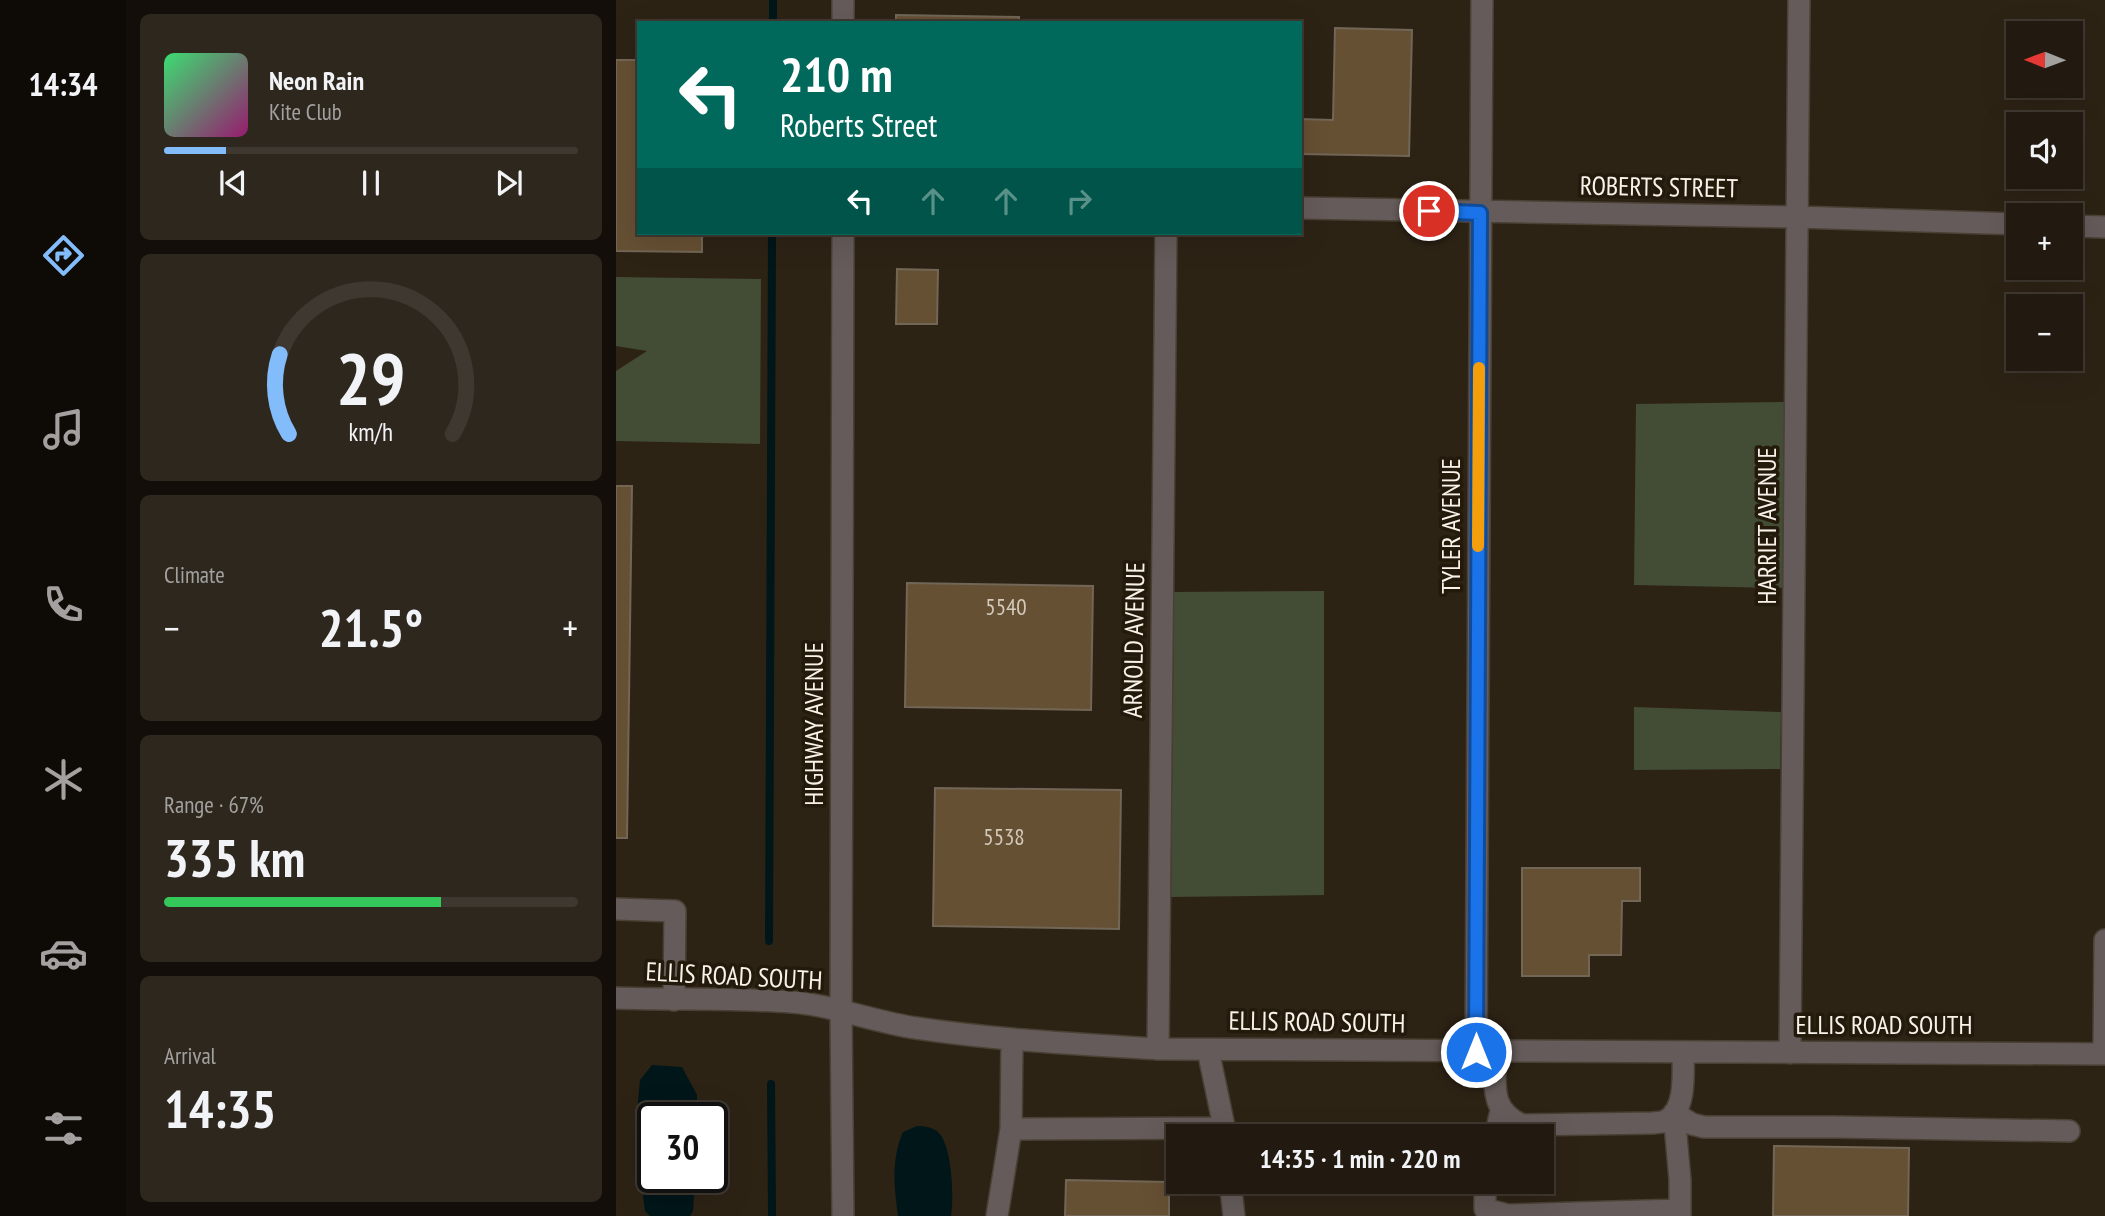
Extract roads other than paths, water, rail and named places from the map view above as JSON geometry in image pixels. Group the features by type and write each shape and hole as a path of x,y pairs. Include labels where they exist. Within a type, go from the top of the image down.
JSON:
{"street":[{"path":"843,0 843,21"},
{"name":"TYLER AVENUE","path":"1482,0 1480,213 1486,1052 1497,1101 1502,1111"},
{"name":"HARRIET AVENUE","path":"1790,1053 1799,0"},
{"name":"ROBERTS STREET","path":"1302,208 2006,224"},
{"path":"2083,226 2105,227"},
{"name":"HIGHWAY AVENUE","path":"843,235 843,1216"},
{"name":"ARNOLD AVENUE","path":"1158,1049 1166,235"},
{"path":"616,909 675,911 674,1000"},
{"path":"2104,1054 2105,940"},
{"name":"ELLIS ROAD SOUTH","path":"616,998 793,1002 895,1025 1012,1041 1158,1049 2104,1054"},
{"path":"998,1216 1011,1129 1012,1041"},
{"path":"1208,1049 1223,1124"},
{"path":"1502,1111 1508,1119 1522,1125 1665,1121 1674,1113 1680,1100 1683,1052"},
{"path":"1498,1124 1502,1111"},
{"path":"1674,1113 1692,1124 1704,1127 2069,1131"},
{"path":"1485,1194 1485,1209 1508,1215 1680,1213 1674,1113"},
{"path":"1011,1129 1166,1131"},
{"path":"1231,1194 1234,1216"}],"waterway":[{"path":"773,0 773,21"},
{"path":"769,941 772,235"},
{"path":"771,1084 772,1216"}]}
